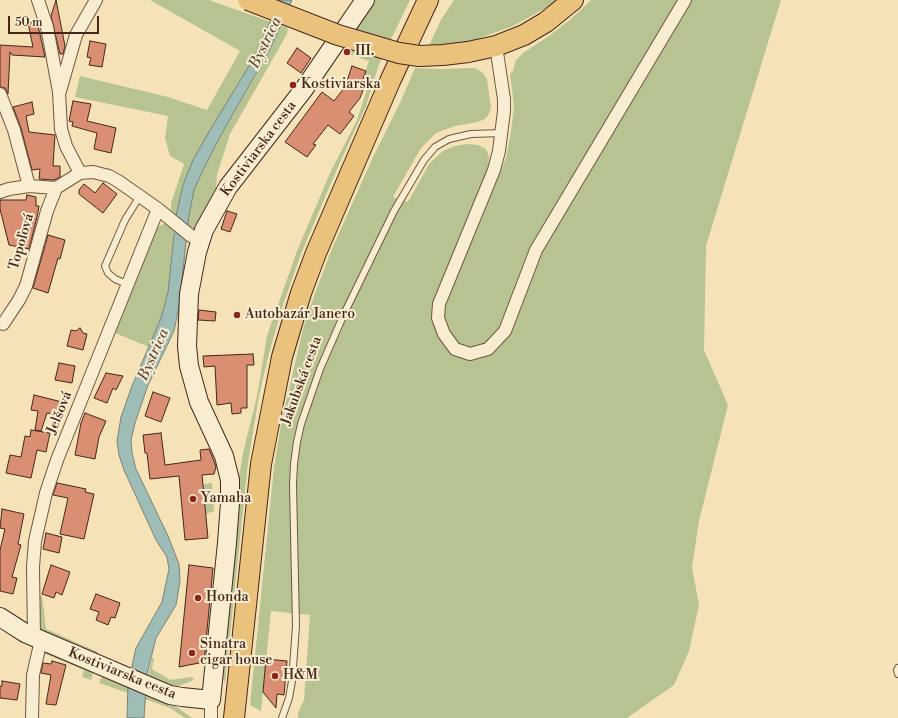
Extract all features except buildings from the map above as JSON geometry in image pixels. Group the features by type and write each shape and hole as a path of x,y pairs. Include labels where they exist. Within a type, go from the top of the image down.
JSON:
{"main road":[{"path":"248,0 338,35 399,53 419,56 468,52 496,46 524,35 546,22 573,0"},
{"path":"234,718 256,501 261,464 282,357 301,293 316,253 391,79 428,0"},
{"path":"356,162 407,72 442,0"}],"street":[{"path":"38,0 47,27 59,92 61,129 66,146 80,173"},
{"path":"59,92 76,35 96,0"},
{"name":"Kostiviarska cesta","path":"0,617 38,639 124,677 170,695 211,700 230,502 228,469 224,456 199,402 193,384 188,359 187,339 189,294 194,264 196,238 204,230 228,187 304,89 365,0"},
{"path":"496,46 504,99 502,133 494,170 439,304 438,318 444,334 455,349 470,354 488,349 505,331 536,250 685,0"},
{"path":"0,94 14,130 29,186"},
{"path":"0,192 9,188 29,186 56,188 80,173 93,172 109,176 140,196 196,238"},
{"name":"Topoľová","path":"3,324 19,300 26,286 47,211 56,188"},
{"name":"Jelšová","path":"32,718 33,675 38,639 33,567 35,541 40,516 57,460 129,285 158,210"},
{"path":"211,700 211,718"}],"lane":[{"name":"Jakubská cesta","path":"282,718 289,698 292,681 296,626 293,485 294,464 301,424 320,369 344,314 394,211 424,160 435,148 449,139 471,134 502,133"},
{"path":"129,285 116,279 108,273 105,266 125,220 140,196"},
{"path":"898,668 898,674"}],"green space":[{"path":"150,0 209,0 271,22 252,61 193,160 183,185 176,216 171,210 171,203 184,164 170,156 165,138 168,116 75,97 80,76 168,97 207,110 240,51"},
{"path":"372,0 410,0 379,64 366,106 337,169 301,254 283,305 269,353 259,396 248,463 225,682 221,677 239,477 243,453 257,396 267,336 297,251 330,173 357,120 368,86 361,84 369,61 339,51"},
{"path":"454,0 557,0 551,5 513,26 458,44 428,48 441,20"},
{"path":"591,0 781,0 706,246 704,350 728,405 699,521 692,567 699,605 689,651 674,685 627,718 298,718 298,713 304,700 310,615 271,611 261,711 250,705 274,467 282,419 303,329 314,296 331,251 374,155 400,103 415,68 475,68 482,72 487,79 491,107 489,114 485,119 478,122 455,126 436,133 421,148 393,197 408,202 429,164 443,151 455,146 467,144 478,145 486,149 489,156 488,168 467,221 479,225 506,158 514,106 510,74 513,71 516,60 523,53 571,19"},
{"path":"281,25 288,28 287,34 230,134 217,175 216,190 195,231 187,225 194,190 221,135 261,66"},
{"path":"166,223 174,230 168,292 161,318 149,347 115,333 155,229"},
{"path":"212,483 214,511 206,514 203,484"},
{"path":"38,595 42,596 46,629 98,652 96,656 44,635 40,629"},
{"path":"46,651 88,667 93,674 91,680 82,677 84,670 43,653"},
{"path":"152,658 154,658 152,669 170,680 192,677 194,680 176,687 163,686 147,681"},
{"path":"103,674 128,684 128,693 99,683"},
{"path":"146,690 177,707 192,718 185,718 170,708 145,699"}],"water":[{"name":"Bystrica","path":"280,0 292,0 271,47 221,135 194,190 189,215 179,307 174,331 148,385 131,440 132,453 136,469 168,536 179,564 180,581 176,605 156,638 147,674 144,718 127,718 128,684 136,648 162,602 169,569 167,557 156,540 124,470 119,455 117,441 121,417 132,386 161,318 168,292 176,216 183,185 193,160 252,61"}],"place":[{"name":"III.","path":"347,52"},
{"name":"Kostiviarska","path":"293,85"},
{"name":"Autobazár Janero","path":"237,315"},
{"name":"Yamaha","path":"193,499"},
{"name":"Honda","path":"198,598"},
{"name":"Sinatra cigar house","path":"192,653"},
{"name":"H&M","path":"275,676"}]}
